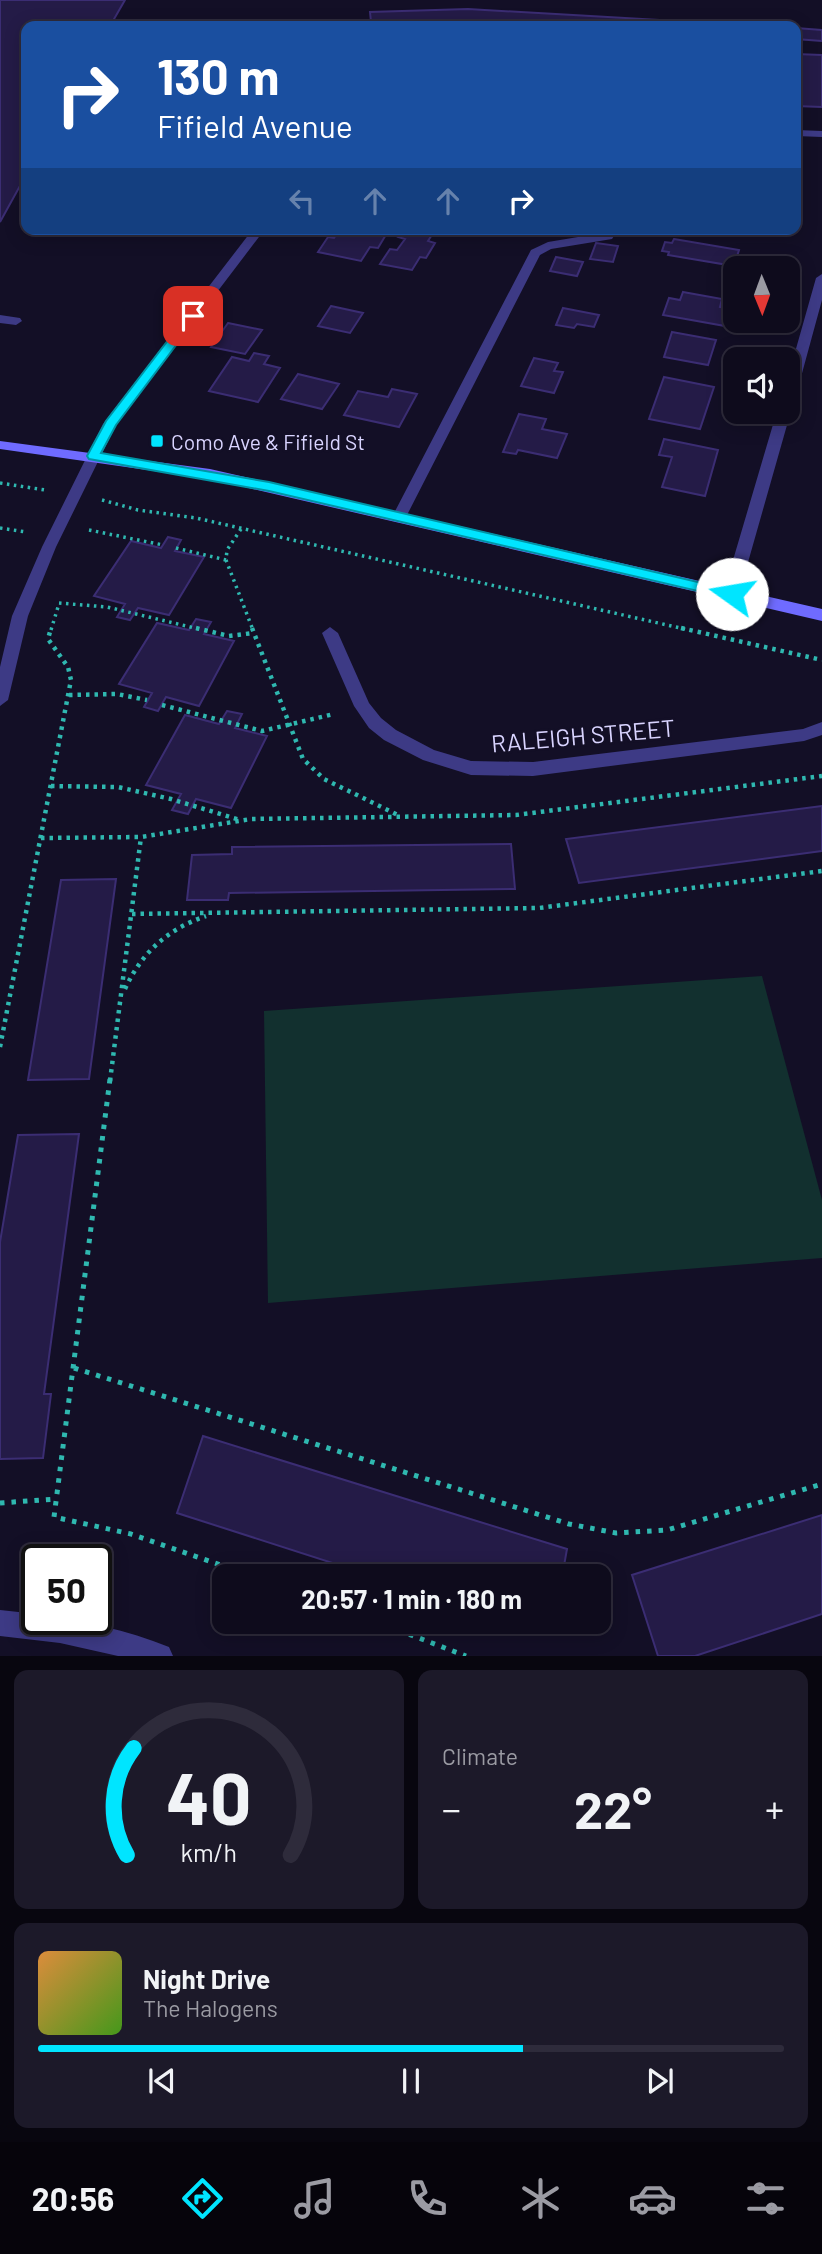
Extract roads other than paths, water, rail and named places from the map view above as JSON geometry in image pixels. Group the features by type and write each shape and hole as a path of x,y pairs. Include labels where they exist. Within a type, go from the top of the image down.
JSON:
{"main road":[{"path":"0,446 94,456 210,474 822,615"}],"street":[{"path":"801,133 822,134"},
{"path":"0,700 20,616 110,424 254,235"},
{"path":"399,517 535,254 548,246 608,236"},
{"path":"800,356 822,278"},
{"path":"0,319 16,321"},
{"path":"732,594 780,424"},
{"name":"RALEIGH STREET","path":"330,633 362,706 374,723 390,735 429,755 471,768 533,769 804,735 822,728"},
{"path":"0,1623 54,1629 160,1656"}],"place":[{"name":"Como Ave & Fifield St","path":"157,441"}]}
